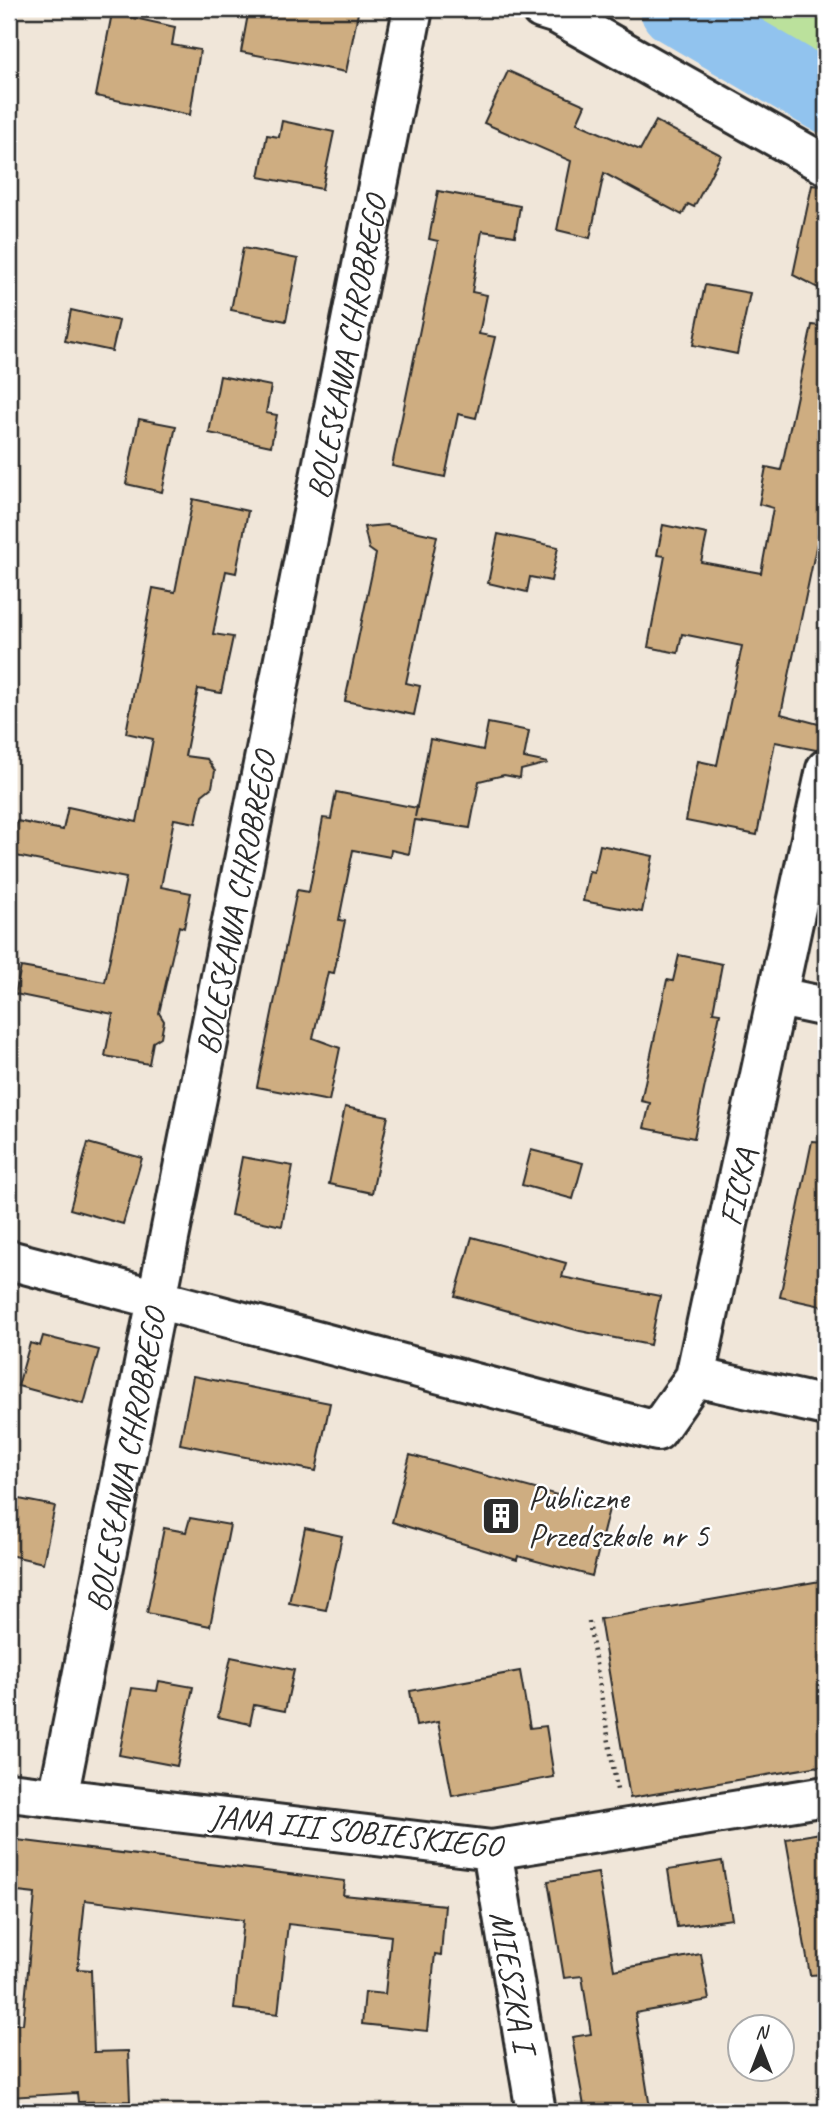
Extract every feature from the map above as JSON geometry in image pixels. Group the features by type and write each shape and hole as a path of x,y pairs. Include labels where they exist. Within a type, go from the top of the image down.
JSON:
{"street":[{"name":"BOLESŁAWA CHROBREGO","path":"58,1798 414,9"},
{"path":"541,9 557,14 826,165"},
{"name":"FICKA","path":"695,1377 826,769"},
{"path":"779,997 826,1007"},
{"path":"9,1259 156,1301 657,1431 695,1377 826,1406"},
{"name":"JANA III SOBIESKIEGO","path":"9,1792 492,1850 826,1796"},
{"name":"MIESZKA I","path":"492,1850 536,2112"}],"path":[{"path":"589,1622 618,1794"}],"green space":[{"path":"693,9 790,9 826,16 826,87"}],"building":[{"path":"249,9 338,9 358,13 346,72 241,52"},
{"path":"112,13 175,27 172,45 200,50 190,115 96,96"},
{"path":"508,71 585,105 577,123 640,150 656,121 721,155 694,207 688,204 682,215 604,173 590,238 557,230 571,161 484,123"},
{"path":"282,121 334,132 322,189 259,177 267,135 279,137"},
{"path":"812,185 826,187 826,292 793,275"},
{"path":"438,191 520,206 515,236 482,231 472,292 487,295 479,334 495,337 476,418 458,414 445,477 392,466 438,241 429,239"},
{"path":"243,248 298,259 286,321 231,310"},
{"path":"705,285 750,293 737,354 693,345"},
{"path":"71,310 119,321 112,351 65,341"},
{"path":"812,325 826,327 826,500 781,714 826,726 826,748 816,750 775,742 757,835 686,821 698,761 717,765 742,646 682,634 678,653 648,647 665,556 657,555 663,525 707,534 701,562 761,573 773,508 759,504 766,467 781,470"},
{"path":"220,376 271,386 266,413 277,415 271,446 209,433"},
{"path":"139,419 176,426 162,492 126,484"},
{"path":"193,499 248,511 236,573 226,571 213,634 233,637 221,693 198,689 185,756 207,759 215,771 212,787 202,795 196,823 174,819 161,887 191,893 184,928 179,926 159,1013 164,1021 161,1037 153,1042 149,1064 105,1056 113,1014 15,994 21,967 105,982 126,878 11,855 17,821 63,830 68,807 137,822 153,739 126,733 153,588 175,592"},
{"path":"387,525 437,536 406,683 420,686 414,715 345,701 376,554 369,549 364,527"},
{"path":"498,534 558,547 551,581 530,577 527,592 488,583"},
{"path":"488,723 529,731 524,758 548,763 521,770 520,778 504,775 479,781 470,828 415,820 409,854 391,850 390,857 353,850 339,920 345,921 334,973 328,972 313,1038 340,1048 329,1101 257,1087 297,890 309,892 323,818 331,819 336,792 417,808 430,739 483,750"},
{"path":"600,845 653,856 642,912 583,901 589,871 594,872"},
{"path":"679,955 722,964 713,1012 720,1013 694,1138 644,1128 650,1103 641,1101 667,980 673,981"},
{"path":"345,1107 388,1116 372,1193 329,1184"},
{"path":"812,1141 826,1142 826,1307 780,1297"},
{"path":"88,1143 142,1158 123,1224 70,1209"},
{"path":"531,1150 583,1163 573,1199 522,1185"},
{"path":"242,1157 293,1166 282,1226 231,1215"},
{"path":"472,1237 566,1263 562,1277 660,1296 650,1345 580,1331 455,1296"},
{"path":"43,1336 99,1350 84,1404 18,1386 30,1343 40,1346"},
{"path":"193,1376 330,1403 316,1471 180,1444"},
{"name":"Publiczne Przedszkole nr 5","path":"410,1455 609,1509 592,1576 518,1556 517,1560 392,1522"},
{"path":"9,1497 55,1506 43,1563 9,1555"},
{"path":"190,1518 230,1525 210,1626 147,1613 164,1528 186,1532"},
{"path":"305,1528 342,1536 326,1610 289,1603"},
{"path":"826,1580 826,1765 630,1798 600,1619"},
{"path":"231,1657 294,1670 285,1711 254,1705 250,1724 218,1717"},
{"path":"520,1671 530,1728 546,1726 554,1777 452,1796 438,1722 416,1726 410,1691"},
{"path":"159,1681 193,1687 177,1766 119,1755 132,1688 157,1691"},
{"path":"826,1832 826,1974 810,1975 786,1839"},
{"path":"9,1839 345,1881 343,1895 445,1905 441,1955 435,1954 427,2031 362,2024 365,1992 385,1994 391,1936 288,1924 278,2014 234,2009 243,1920 85,1900 78,1969 91,1970 94,2052 128,2051 130,2101 78,2102 77,2093 9,2097 9,2024 23,2024 35,1894 9,1891"},
{"path":"722,1861 732,1919 677,1927 668,1870"},
{"path":"598,1873 614,1970 701,1954 709,2000 635,2013 650,2108 625,2112 585,2112 572,2037 591,2034 582,1976 564,1978 548,1881"}],"waterway":[{"path":"675,9 826,98"}],"place":[{"name":"Publiczne Przedszkole nr 5","path":"501,1516"}]}
